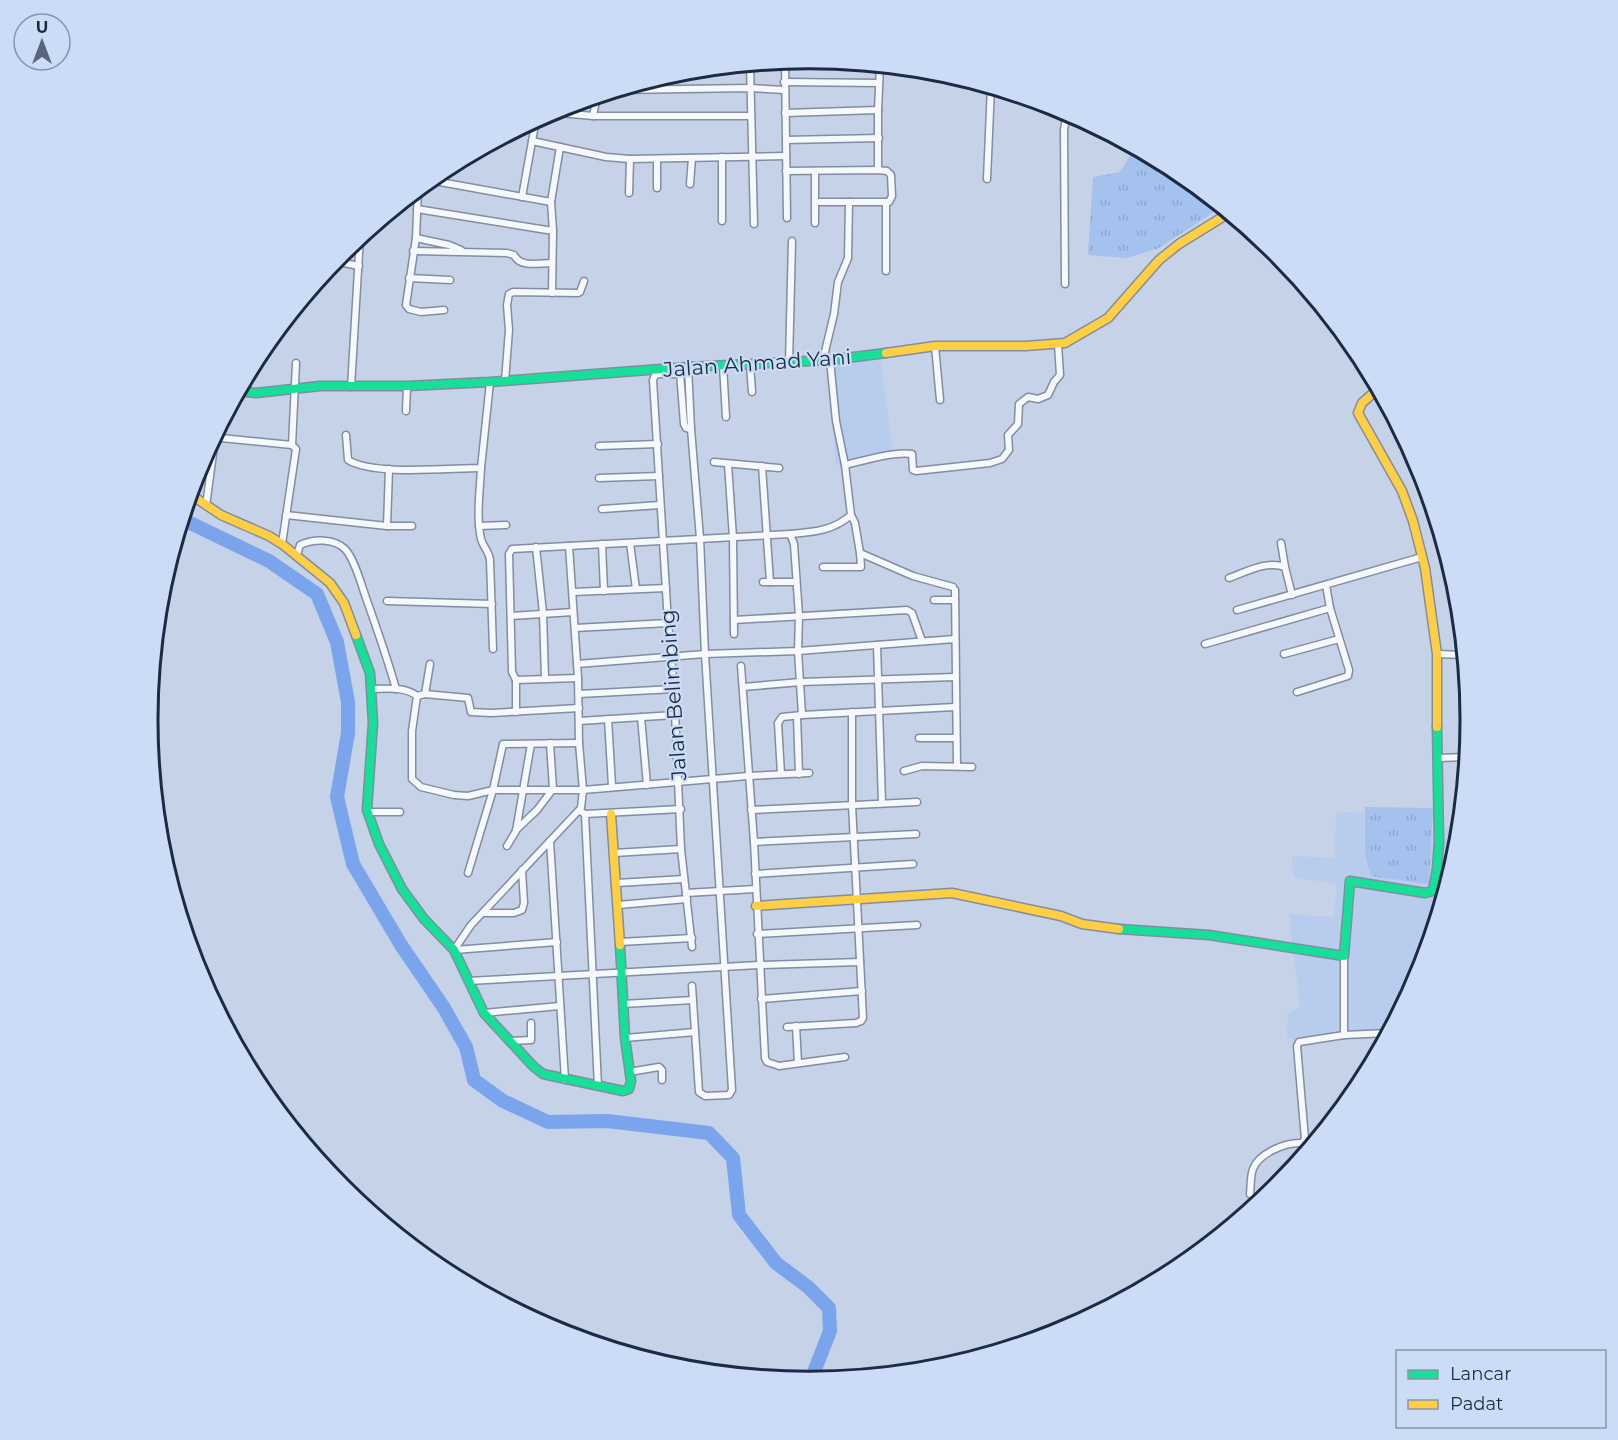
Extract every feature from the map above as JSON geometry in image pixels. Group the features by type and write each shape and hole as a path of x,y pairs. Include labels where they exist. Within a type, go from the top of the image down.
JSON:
{"street":[{"path":"784,70 787,218"},
{"path":"750,72 754,224"},
{"path":"878,170 880,73"},
{"path":"648,90 879,82"},
{"path":"987,179 991,95"},
{"path":"593,116 595,106"},
{"path":"785,112 878,110"},
{"path":"573,114 751,116"},
{"path":"1065,122 1065,284"},
{"path":"522,197 534,130"},
{"path":"786,140 879,138"},
{"path":"532,141 606,157 630,159 786,156"},
{"path":"552,293 552,202 560,147"},
{"path":"722,157 722,221"},
{"path":"690,184 692,158"},
{"path":"629,193 630,159"},
{"path":"657,159 657,188"},
{"path":"786,171 878,170 887,171 891,175 891,199 886,203 816,202"},
{"path":"815,171 815,223"},
{"path":"442,182 552,202"},
{"path":"417,201 416,238 406,303 408,308 421,312 444,310"},
{"path":"823,567 861,567 826,360 838,282 848,260 849,202"},
{"path":"886,203 886,272"},
{"path":"417,209 553,231"},
{"name":"Jalan Ahmad Yani","path":"246,392 256,393 294,388 490,382 688,370 723,365 826,360 934,346 1065,343 1108,318 1160,260 1179,244 1222,218"},
{"path":"416,238 449,245 464,252"},
{"path":"789,363 792,241"},
{"path":"351,387 360,250"},
{"path":"413,251 511,254 522,263 552,263"},
{"path":"346,263 359,266"},
{"path":"409,278 450,280"},
{"path":"505,381 509,294 513,292 580,292 584,281"},
{"path":"845,465 908,453 912,454 916,471 990,463 1002,459 1010,448 1008,435 1018,424 1019,404 1028,397 1044,398 1050,393 1054,382 1060,375 1058,344"},
{"path":"934,346 940,400"},
{"path":"292,445 296,363"},
{"path":"750,364 752,392"},
{"path":"723,365 726,417"},
{"path":"691,429 686,428 684,424 680,373 688,370 732,1090 729,1095 705,1096 700,1094 692,986"},
{"name":"Jalan Belimbing","path":"680,373 667,373 654,377 660,506 681,809 681,849 692,947"},
{"path":"490,382 479,526 482,542 489,554 493,650"},
{"path":"406,411 407,386"},
{"path":"1344,1035 1344,956 1350,881 1425,893 1432,891 1436,879 1440,814 1437,792 1437,654 1430,597 1413,521 1402,491 1358,413 1362,403 1373,394"},
{"path":"346,435 346,451 349,461 389,469 482,468"},
{"path":"222,438 292,445 296,449 282,544"},
{"path":"599,446 658,444"},
{"path":"714,462 779,468"},
{"path":"206,506 211,463"},
{"path":"728,464 734,538 734,634"},
{"path":"762,466 768,536 766,582 796,582"},
{"path":"387,526 389,469"},
{"path":"599,478 659,476"},
{"path":"197,499 282,544 330,583 344,603 370,673 373,723 367,812 379,844 402,889 424,919 454,950 484,1013 538,1071 565,1080 626,1091 631,1080 625,1038 611,814"},
{"path":"602,509 660,506"},
{"path":"286,515 387,526 412,526"},
{"path":"516,712 516,680 512,672 510,550 822,531 834,527 851,515"},
{"path":"479,526 506,525"},
{"path":"790,534 794,544 799,616 798,651 801,682 799,774"},
{"path":"297,555 300,545 313,540 339,545 346,549 382,639 396,688"},
{"path":"602,543 604,591"},
{"path":"630,543 636,589"},
{"path":"1281,543 1292,595"},
{"path":"569,546 579,694 582,812 598,1086"},
{"path":"536,547 543,613 545,679"},
{"path":"860,554 954,589 956,600 957,766"},
{"path":"1237,610 1422,557"},
{"path":"1229,578 1263,566 1277,564 1285,567"},
{"path":"1297,692 1348,676 1349,670 1330,608 1326,585"},
{"path":"573,592 666,588"},
{"path":"387,600 492,604"},
{"path":"933,600 956,600"},
{"path":"1205,644 1330,608"},
{"path":"734,620 907,610 912,613 922,641"},
{"path":"510,616 573,612"},
{"path":"575,628 668,622"},
{"path":"577,664 955,639"},
{"path":"1284,654 1339,639"},
{"path":"877,645 882,803"},
{"path":"1437,654 1456,655"},
{"path":"425,694 430,664"},
{"path":"741,666 754,842 763,1049 767,1062 779,1066 845,1057"},
{"path":"743,687 801,682 955,677"},
{"path":"516,680 578,678"},
{"path":"371,689 396,688 412,692 417,696"},
{"path":"579,694 674,689"},
{"path":"417,696 425,694 468,698 471,712 579,708"},
{"path":"417,696 412,731 412,774 415,783 433,791 462,796 478,795 493,790 583,790 612,786 809,773"},
{"path":"781,774 778,723 782,717 955,707"},
{"path":"787,1027 859,1022 863,1017 852,805 852,712"},
{"path":"579,721 675,715"},
{"path":"641,717 647,785"},
{"path":"608,719 612,786"},
{"path":"920,738 956,738"},
{"path":"507,846 516,831 537,810 553,789 550,743"},
{"path":"468,873 493,790 503,744 579,743"},
{"path":"516,831 531,744"},
{"path":"1438,758 1459,757"},
{"path":"904,771 922,766 972,767"},
{"path":"751,810 917,802"},
{"path":"454,950 467,930 522,870 582,812 611,814 681,809"},
{"path":"367,812 400,812"},
{"path":"754,842 916,834"},
{"path":"550,841 565,1080"},
{"path":"614,853 681,849"},
{"path":"755,874 914,864"},
{"path":"484,913 514,913 522,910 524,903 522,870"},
{"path":"617,883 684,879"},
{"path":"618,905 755,889"},
{"path":"756,906 952,893 1061,916 1082,924 1135,931 1209,935 1344,956"},
{"path":"757,934 917,925"},
{"path":"620,942 692,938"},
{"path":"454,950 557,942"},
{"path":"468,981 759,965 860,962"},
{"path":"760,999 862,991"},
{"path":"623,1004 693,1000"},
{"path":"484,1013 560,1006"},
{"path":"510,1041 531,1040 531,1023"},
{"path":"796,1026 798,1063"},
{"path":"625,1038 695,1032"},
{"path":"1250,1194 1252,1172 1256,1165 1275,1148 1294,1142 1302,1143 1305,1139 1297,1044 1302,1040 1380,1033"},
{"path":"629,1072 659,1067 662,1070 662,1080"}],"shaded area":[{"path":"879,352 893,452 836,465 827,358"},
{"path":"1365,811 1365,855 1429,883 1432,831 1450,830 1438,888 1425,929 1410,969 1379,1034 1336,1038 1303,1045 1287,1036 1288,1013 1300,1008 1289,914 1334,917 1337,884 1293,877 1292,856 1335,858 1336,813"}],"green space":[{"path":"1131,154 1171,179 1214,212 1159,248 1127,258 1088,255 1093,177 1120,172"},
{"path":"1365,807 1433,808 1429,884 1371,876 1365,855"}],"waterway":[{"path":"189,523 269,561 317,594 337,642 348,702 348,733 337,797 353,864 466,1047 474,1080 503,1101 548,1122 607,1121 709,1133 733,1158 739,1215 776,1263 808,1287 829,1308 830,1331 814,1371"}],"traffic: fast":[{"path":"246,392 256,393 320,386 407,386 490,382 688,367 830,360 886,353"},
{"path":"356,635 370,673 373,723 367,810 379,844 402,889 424,919 454,950 484,1013 543,1074 623,1091 629,1089 631,1081 625,1038 620,945"},
{"path":"1119,929 1209,935 1344,956 1350,881 1425,893 1433,891 1439,842 1437,727"}],"traffic: slow":[{"path":"886,353 935,346 1025,346 1065,343 1108,318 1159,260 1179,244 1222,218"},
{"path":"1373,394 1362,403 1358,413 1402,491 1413,521 1425,568 1437,654 1437,727"},
{"path":"197,499 221,515 282,544 330,583 344,603 356,635"},
{"path":"611,814 620,945"},
{"path":"756,906 952,893 1061,916 1082,924 1119,929"}]}
